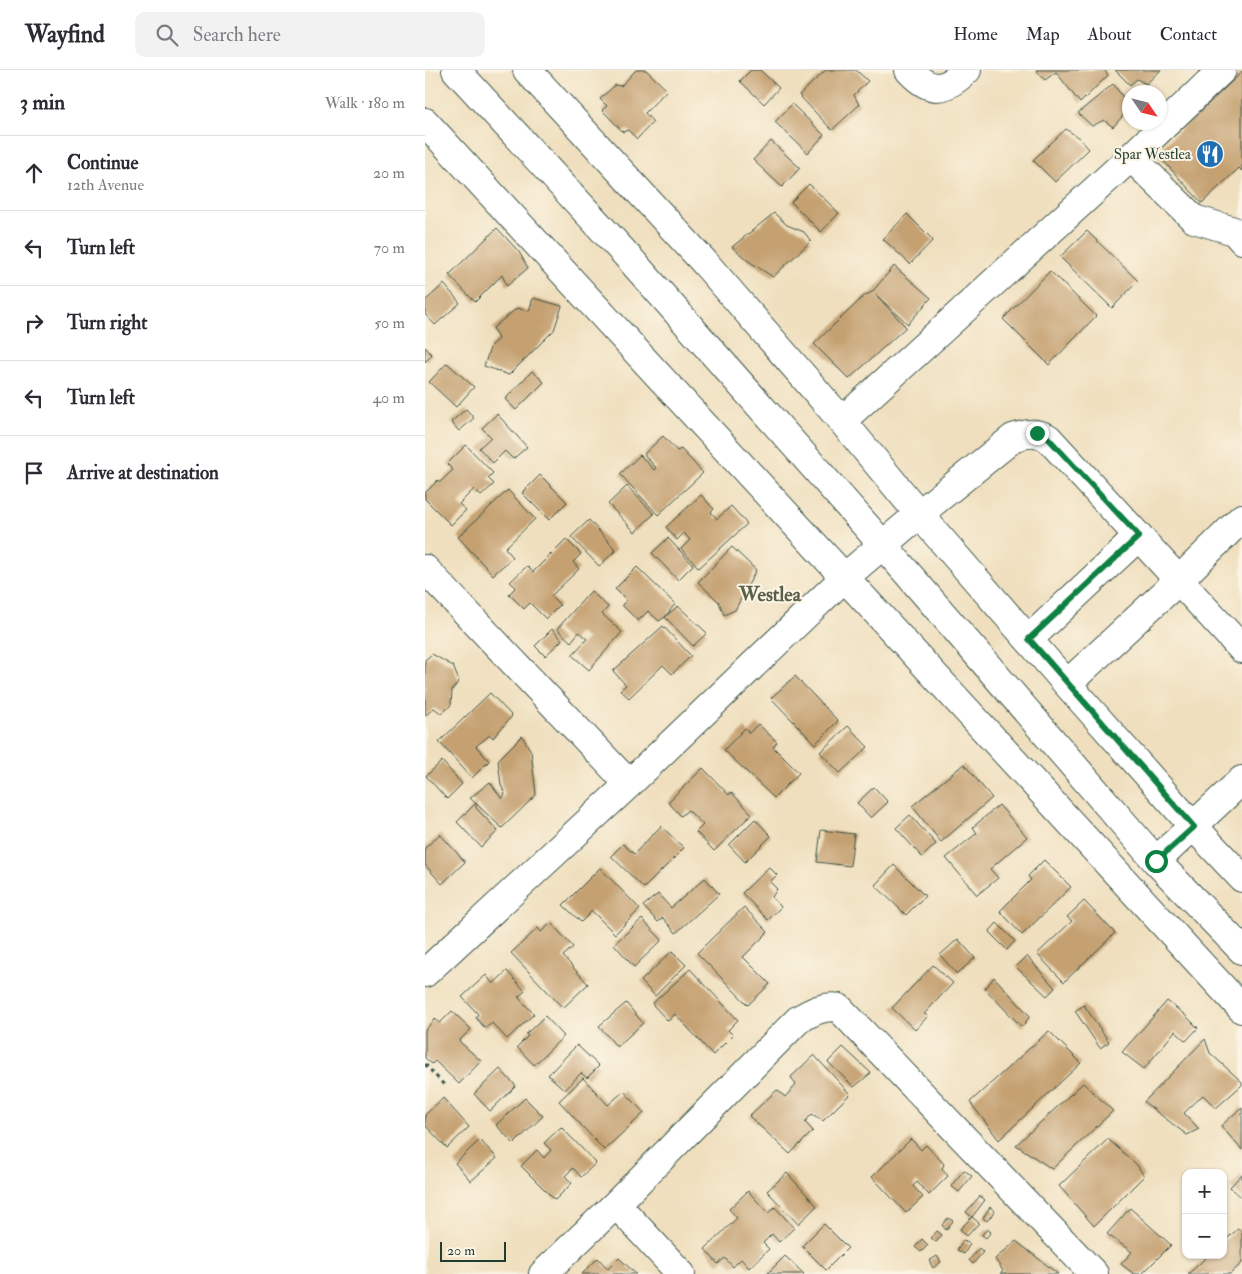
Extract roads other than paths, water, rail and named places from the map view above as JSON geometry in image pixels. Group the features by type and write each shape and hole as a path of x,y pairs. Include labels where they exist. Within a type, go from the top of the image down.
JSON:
{"street":[{"path":"455,70 630,259 883,546 1156,861 1242,950"},
{"path":"527,70 706,264 1067,684 1242,878"},
{"path":"909,70 917,79 928,86 937,87 951,84 967,70"},
{"path":"842,421 1131,157 1222,70"},
{"path":"425,122 1242,1009"},
{"path":"1131,157 1194,219 1234,231 1242,240"},
{"path":"425,973 629,784 845,577 1013,438 1037,433 1048,438 1242,649"},
{"path":"1067,684 1179,580 1242,518"},
{"path":"1029,639 1139,536"},
{"path":"425,568 629,784"},
{"path":"1156,861 1242,780"},
{"path":"543,1274 616,1204 798,1020 809,1013 831,1006 839,1008 1094,1274"},
{"path":"616,1204 681,1274"}],"place":[{"name":"Spar Westlea","path":"1210,154"}],"district":[{"name":"Westlea","path":"770,594"}]}
